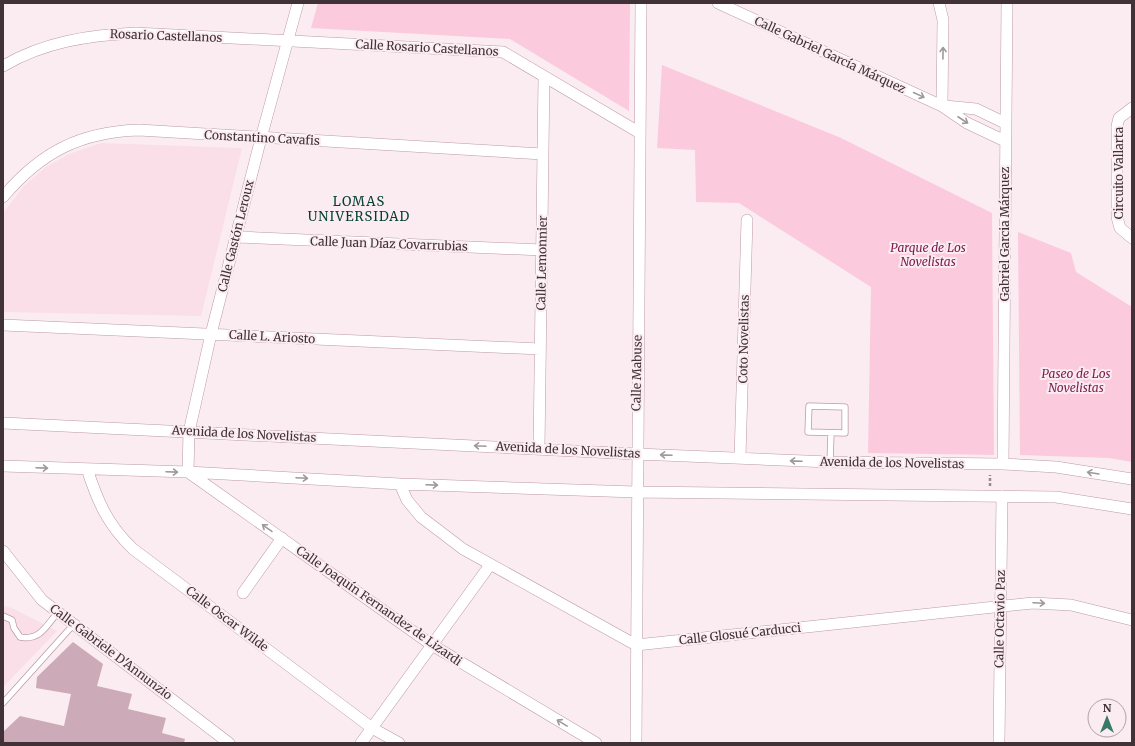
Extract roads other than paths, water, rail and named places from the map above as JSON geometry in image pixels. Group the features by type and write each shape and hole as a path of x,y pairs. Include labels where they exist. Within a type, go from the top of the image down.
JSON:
{"street":[{"name":"Calle Gastón Leroux","path":"188,472 189,432 211,334 261,138 298,3"},
{"name":"Calle Mabuse","path":"636,743 636,492 641,3"},
{"name":"Calle Gabriel García Márquez","path":"718,3 942,106 967,123 1005,141"},
{"path":"939,3 943,20 942,106"},
{"name":"Gabriel Garcia Márquez","path":"1003,464 1006,3"},
{"name":"Rosario Castellanos","path":"3,66 34,50 69,39 103,34 136,32 288,41"},
{"name":"Calle Rosario Castellanos","path":"288,41 503,52 640,133"},
{"name":"Calle Lemonnier","path":"539,449 544,77"},
{"name":"Calle Gabriel García Márquez","path":"942,106 976,110 1005,123"},
{"name":"Circuito Vallarta","path":"1132,108 1119,118 1117,126 1116,210 1120,228 1132,238"},
{"name":"Constantino Cavafis","path":"3,197 28,170 49,154 73,141 98,134 118,131 138,130 543,154"},
{"name":"Coto Novelistas","path":"740,458 747,220"},
{"name":"Calle Juan Díaz Covarrubias","path":"236,237 542,250"},
{"name":"Calle L. Ariosto","path":"3,325 540,349"},
{"name":"Avenida de los Novelistas","path":"3,423 830,462 1003,464 1056,467 1132,479"},
{"path":"3,466 188,472 400,484 636,492 989,495 1056,498 1132,509"},
{"name":"Calle Oscar Wilde","path":"86,469 98,502 110,524 132,549 372,728 399,743"},
{"name":"Calle Joaquín Fernandez de Lizardi","path":"188,472 432,645 596,743"},
{"path":"400,484 407,500 421,517 463,549 636,645"},
{"name":"Calle Octavio Paz","path":"999,743 1002,496"},
{"path":"243,593 282,538"},
{"name":"Calle Gabriele D'Annunzio","path":"3,550 42,600 229,743"},
{"path":"361,743 490,565"},
{"name":"Calle Glosué Carducci","path":"636,645 1033,603 1071,606 1132,620"}],"lane":[{"path":"809,406 845,407 845,433 831,433 808,432 809,406"},
{"path":"830,462 831,433"},
{"path":"3,616 12,620 14,628 20,637 28,639 39,636 58,612"},
{"path":"3,703 74,624"}],"district":[{"name":"LOMAS UNIVERSIDAD","path":"359,208"}],"park label":[{"name":"Parque de Los Novelistas","path":"928,255"},
{"name":"Paseo de Los Novelistas","path":"1076,381"}]}
